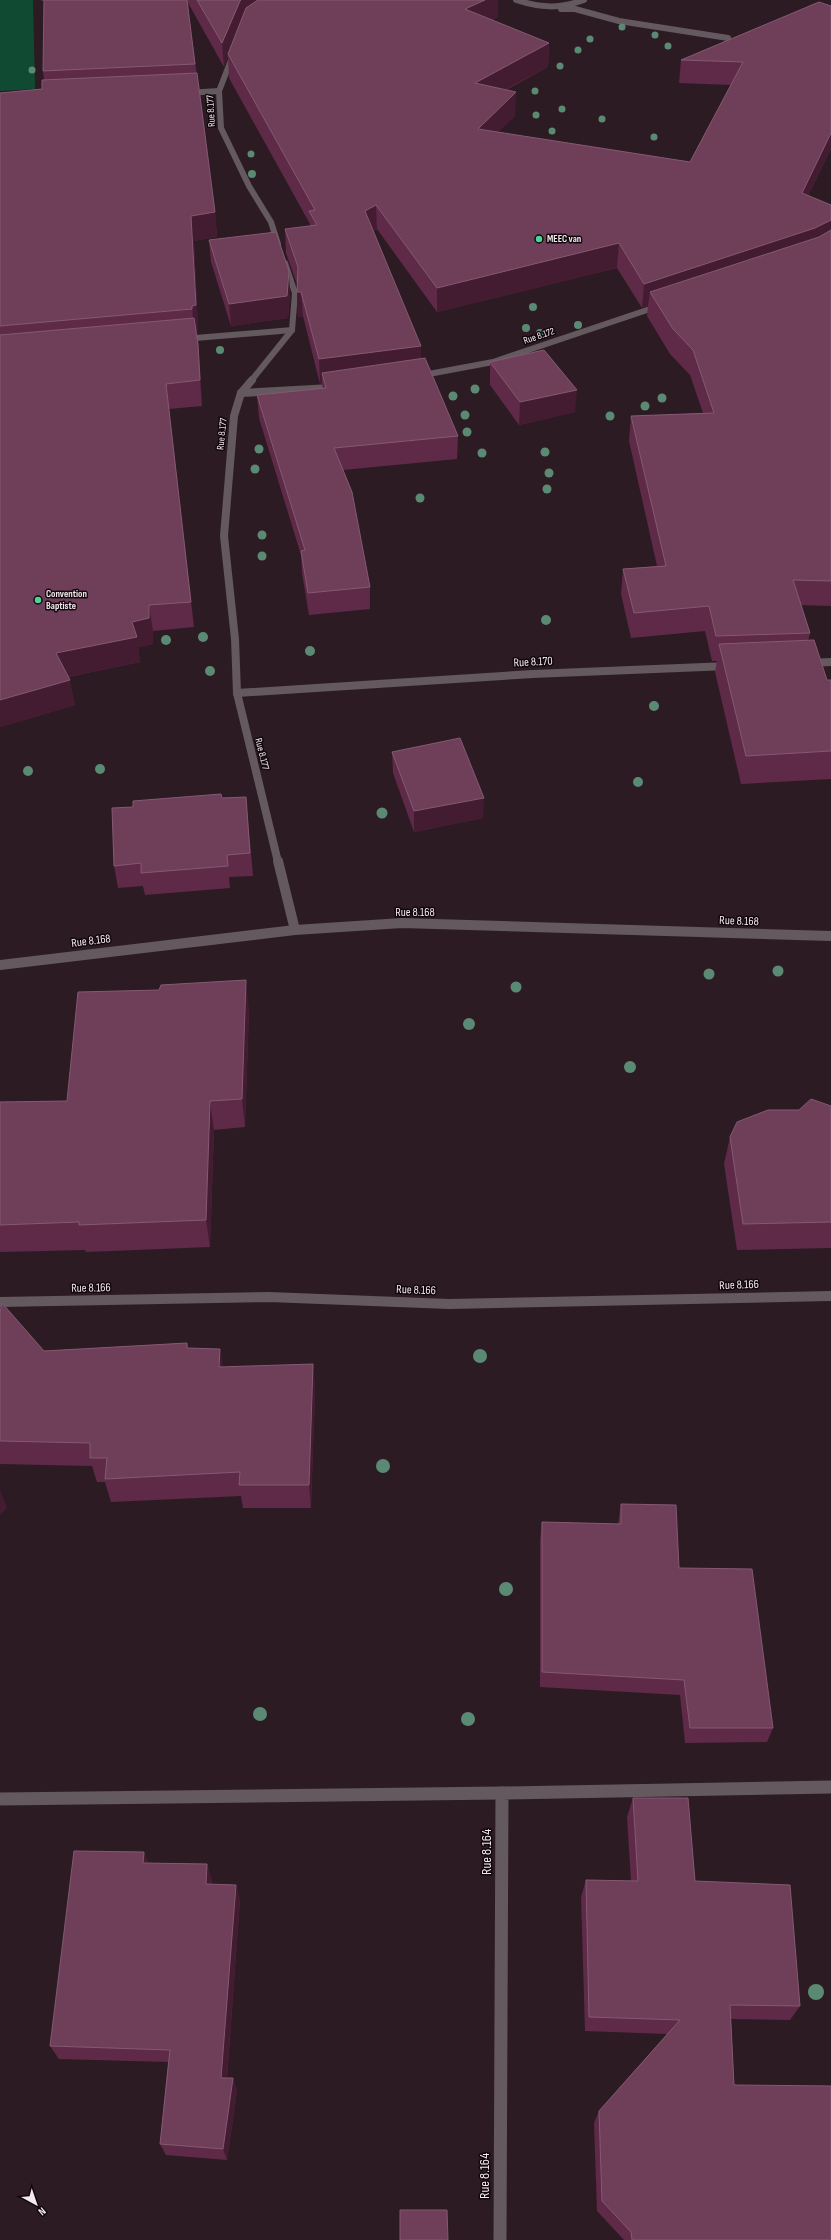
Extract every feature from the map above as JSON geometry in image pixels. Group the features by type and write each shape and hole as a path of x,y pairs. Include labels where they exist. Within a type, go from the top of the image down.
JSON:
{"street":[{"path":"516,0 540,8 575,9 619,21 728,38"},
{"path":"561,9 584,0"},
{"name":"Rue 8.177","path":"237,47 219,91 220,128 249,186 271,222 295,293 292,330 241,393 234,416 224,536 235,639 237,693 295,930"},
{"path":"180,93 219,91"},
{"name":"Rue 8.172","path":"410,377 493,362 664,304"},
{"path":"174,340 292,330"},
{"path":"241,393 342,387"},
{"path":"796,663 831,662"},
{"name":"Rue 8.170","path":"237,693 534,674 740,666"},
{"name":"Rue 8.168","path":"0,965 295,930 402,923 831,936"},
{"name":"Rue 8.166","path":"0,1302 270,1297 450,1304 831,1296"},
{"path":"0,1799 502,1793 831,1787"},
{"name":"Rue 8.164","path":"500,2240 502,1793"}],"green space":[{"path":"0,0 33,0 35,89 0,91"}],"building":[{"path":"44,0 187,0 195,64 43,71"},
{"path":"197,0 241,0 222,43"},
{"path":"258,0 485,0 465,9 549,43 475,83 516,92 478,129 690,162 743,62 681,60 819,2 831,6 831,133 802,193 831,205 831,220 815,228 644,284 619,243 437,288 376,205 365,211 421,346 319,359 301,292 297,292 298,267 285,229 317,225 309,211 315,210 228,54 246,8"},
{"path":"197,73 215,212 191,216 196,305 192,306 192,309 0,326 0,93 42,89 42,80"},
{"path":"831,230 831,581 793,580 810,633 716,636 709,606 634,613 623,569 666,566 631,416 714,413 693,350 673,329 650,292 819,237"},
{"path":"276,232 289,271 287,296 229,304 209,240"},
{"path":"194,318 198,344 200,380 166,384 191,602 149,605 149,618 132,622 137,637 56,653 70,680 0,700 0,335"},
{"path":"544,350 577,390 520,402 490,362"},
{"path":"425,358 458,436 334,448 352,492 370,587 308,593 301,551 305,550 257,395 326,388 322,373"},
{"path":"814,640 827,680 831,680 831,751 746,756 719,644"},
{"path":"460,738 484,798 414,811 392,752"},
{"path":"221,794 222,798 246,797 250,853 227,855 228,866 141,873 141,863 114,866 112,808 133,807 133,801"},
{"path":"246,980 242,1099 210,1101 206,1220 79,1225 79,1222 0,1225 0,1102 67,1101 78,992 159,990 161,985"},
{"path":"811,1099 831,1106 831,1222 743,1224 730,1137 737,1122 768,1110 799,1110"},
{"path":"2,1303 44,1351 187,1343 187,1348 220,1349 219,1367 313,1364 309,1485 239,1485 240,1472 105,1479 107,1458 90,1458 90,1443 0,1441 0,1312"},
{"path":"621,1504 676,1505 679,1568 752,1569 773,1728 690,1728 684,1680 542,1672 542,1522 621,1524"},
{"path":"633,1798 688,1798 695,1881 790,1885 800,2006 730,2005 734,2085 831,2086 831,2240 632,2240 631,2232 602,2201 599,2111 680,2020 589,2017 586,1880 638,1881"},
{"path":"74,1851 144,1852 143,1863 207,1864 206,1884 236,1885 221,2078 233,2078 223,2149 160,2144 170,2050 50,2046"},
{"path":"400,2210 447,2210 448,2240 400,2240"}],"place":[{"name":"MEEC van","path":"539,239"},
{"name":"Convention Baptiste","path":"38,600"}]}
